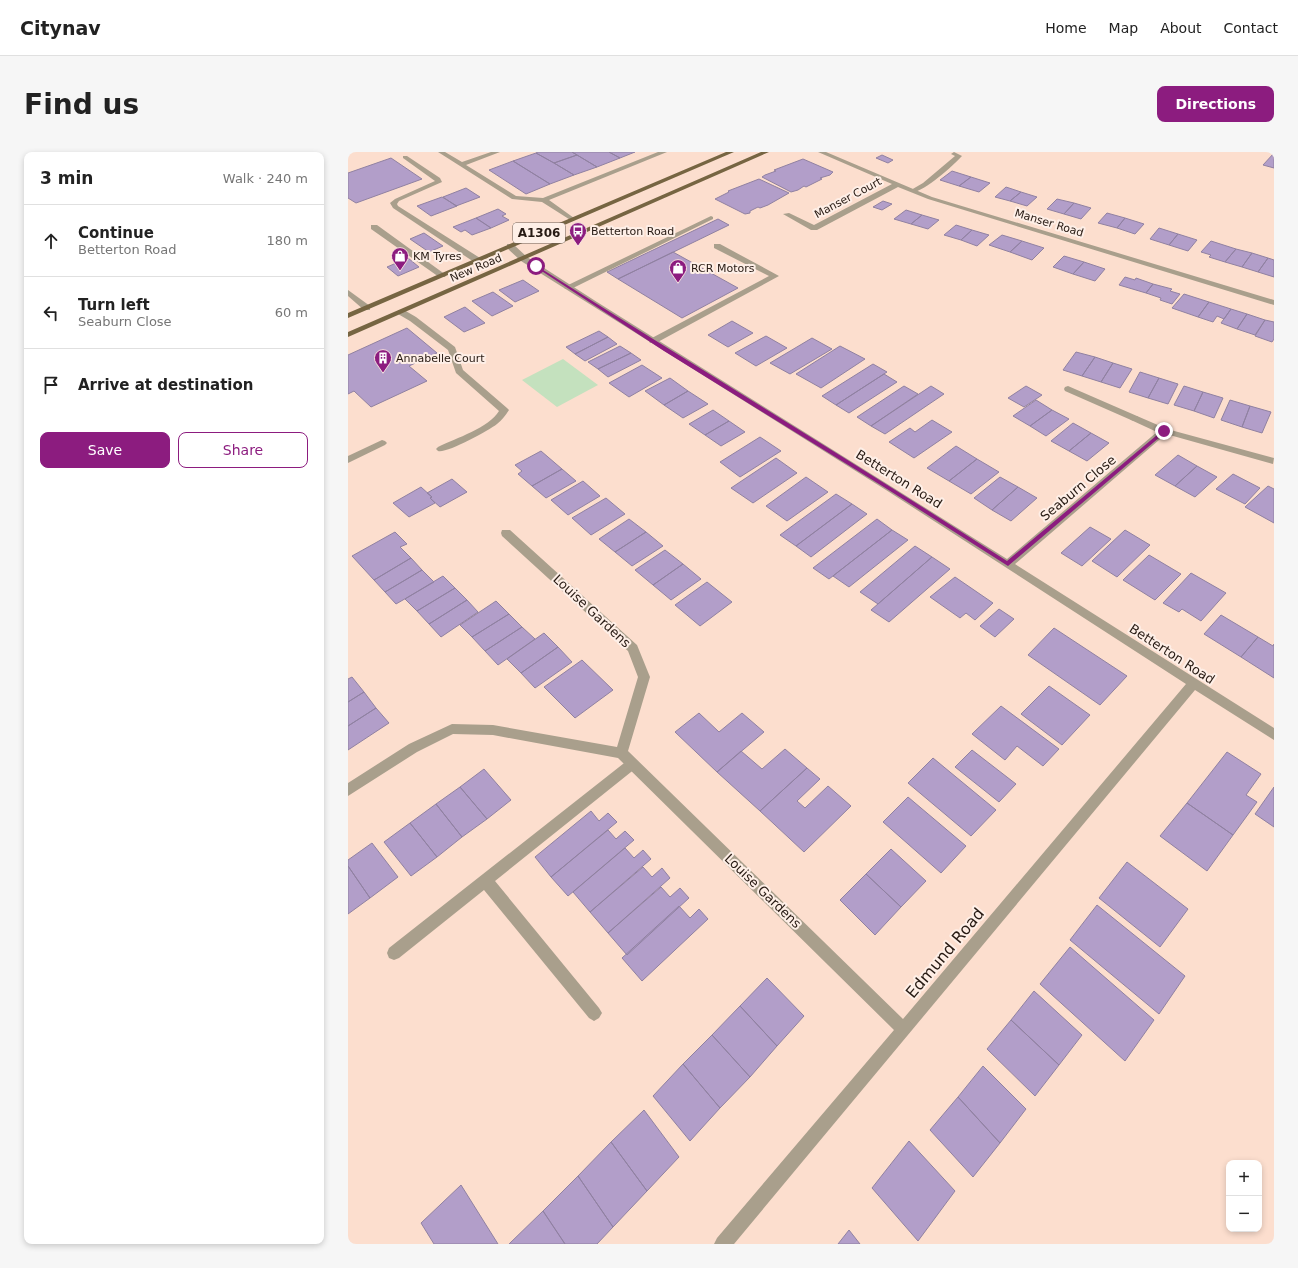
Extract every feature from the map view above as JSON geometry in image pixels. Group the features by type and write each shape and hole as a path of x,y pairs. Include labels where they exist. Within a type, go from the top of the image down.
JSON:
{"main road":[{"name":"New Road","path":"348,316 731,152"},
{"name":"New Road","path":"348,335 766,152"}],"street":[{"path":"441,152 514,198 544,200 664,152"},
{"path":"461,164 497,152"},
{"name":"Manser Road","path":"821,152 930,198 1274,303"},
{"path":"913,191 925,184 959,156 954,154"},
{"path":"405,157 438,179 439,182 397,200 393,203 395,207 477,260"},
{"name":"Manser Court","path":"787,214 814,228 898,184"},
{"path":"544,200 572,219"},
{"path":"568,286 711,218"},
{"path":"374,226 442,275"},
{"name":"Betterton Road","path":"510,246 524,259 889,488 1274,735"},
{"path":"653,341 775,276 717,246"},
{"path":"348,292 367,308"},
{"path":"401,312 413,319 452,349 460,371 504,410 498,419 490,424 441,449"},
{"path":"1068,390 1164,431 1273,461"},
{"name":"Seaburn Close","path":"1008,564 1164,431"},
{"path":"348,460 382,443"},
{"name":"Louise Gardens","path":"506,533 633,648 644,677 621,753 904,1030"},
{"name":"Edmund Road","path":"722,1244 904,1030 1194,683"},
{"path":"348,790 413,748 452,729 493,730 621,753"},
{"path":"394,953 632,764"},
{"path":"485,880 594,1013"}],"green space":[{"path":"563,359 598,385 557,407 522,380"}],"building":[{"path":"572,152 577,155 554,163 536,153"},
{"path":"572,152 609,152 620,158 597,167"},
{"path":"609,152 635,152 620,158"},
{"path":"536,153 574,175 550,184 513,161"},
{"path":"1274,153 1274,168 1263,165"},
{"path":"577,155 597,167 574,175 554,163"},
{"path":"882,155 893,160 888,163 876,158"},
{"path":"391,158 422,179 356,203 348,198 348,173"},
{"path":"803,159 833,172 806,187 804,186 791,192 762,177 776,171 774,170"},
{"path":"513,161 550,184 526,194 489,170"},
{"path":"952,171 971,177 959,186 940,180"},
{"path":"971,177 990,183 979,192 959,186"},
{"path":"759,179 789,193 768,205 760,208 758,207 750,211 750,213 745,214 715,199 729,192 728,191"},
{"path":"1006,187 1021,192 1010,201 995,197"},
{"path":"466,188 480,197 456,206 443,197"},
{"path":"1021,192 1037,197 1027,206 1010,201"},
{"path":"442,197 457,206 431,216 417,206"},
{"path":"1057,199 1074,203 1064,214 1047,209"},
{"path":"883,201 892,204 882,210 873,207"},
{"path":"1074,203 1091,208 1081,219 1064,214"},
{"path":"498,209 506,214 502,216 509,220 491,228 476,218"},
{"path":"906,210 922,215 911,224 894,219"},
{"path":"1107,213 1125,218 1117,228 1098,223"},
{"path":"922,215 939,220 928,229 911,224"},
{"path":"476,218 491,228 472,235 465,230 461,232 453,227"},
{"path":"1125,218 1144,224 1135,234 1117,228"},
{"path":"718,219 729,225 618,279 607,272"},
{"path":"956,225 972,230 961,240 944,235"},
{"path":"1159,228 1178,234 1169,245 1150,239"},
{"path":"972,230 989,235 977,246 961,240"},
{"path":"424,233 443,246 429,252 410,239"},
{"path":"1178,234 1197,240 1188,251 1169,245"},
{"path":"1002,235 1022,241 1010,252 989,245"},
{"path":"1022,241 1044,248 1032,260 1010,252"},
{"path":"1211,241 1236,249 1225,262 1209,257 1211,255 1201,252"},
{"path":"1236,249 1252,253 1242,267 1225,262"},
{"name":"RCR Motors","path":"673,252 738,288 682,318 618,279"},
{"path":"1252,253 1268,258 1258,272 1242,267"},
{"path":"1064,256 1084,262 1073,274 1053,267"},
{"name":"KM Tyres","path":"408,258 419,267 398,276 387,267"},
{"path":"1268,258 1274,260 1274,277 1258,272"},
{"path":"1084,262 1105,269 1095,281 1073,274"},
{"path":"1125,277 1135,280 1136,278 1153,284 1146,293 1119,285"},
{"path":"523,280 539,291 515,302 499,290"},
{"path":"1153,284 1172,289 1170,291 1180,294 1172,304 1160,300 1161,298 1146,293"},
{"path":"493,292 513,306 492,316 472,301"},
{"path":"1184,294 1209,302 1198,317 1172,308"},
{"path":"1209,302 1231,309 1224,319 1217,316 1213,322 1198,317"},
{"path":"465,307 485,323 464,332 444,317"},
{"path":"1231,309 1247,314 1237,329 1221,323"},
{"path":"1247,314 1265,320 1255,335 1237,329"},
{"path":"1265,320 1274,322 1274,339 1272,342 1255,336"},
{"path":"732,321 753,333 728,347 708,335"},
{"name":"Annabelle Court","path":"407,328 437,353 409,366 427,381 371,407 354,391 348,394 348,355"},
{"path":"599,331 608,337 575,354 566,347"},
{"path":"766,336 787,348 756,366 735,353"},
{"path":"608,337 617,344 585,361 575,354"},
{"path":"812,338 832,349 790,374 770,363"},
{"path":"620,346 631,353 598,369 588,362"},
{"path":"840,346 865,359 821,388 796,374"},
{"path":"1076,352 1095,357 1082,376 1063,370"},
{"path":"631,353 641,360 608,377 598,369"},
{"path":"1095,357 1113,363 1101,382 1082,376"},
{"path":"1113,363 1132,369 1120,388 1101,382"},
{"path":"873,364 887,372 836,405 822,396"},
{"path":"642,365 662,378 629,397 609,383"},
{"path":"1140,372 1159,378 1148,398 1129,392"},
{"path":"884,374 897,382 849,413 836,405"},
{"path":"670,378 688,391 664,405 645,391"},
{"path":"1159,378 1178,384 1168,404 1148,398"},
{"path":"904,386 918,394 871,426 857,417"},
{"path":"931,386 944,394 885,434 871,426"},
{"path":"1026,386 1042,395 1024,407 1008,398"},
{"path":"1184,386 1203,392 1194,411 1174,405"},
{"path":"688,391 708,404 683,418 664,405"},
{"path":"1203,392 1223,398 1214,418 1194,411"},
{"path":"1036,400 1052,410 1030,426 1013,416"},
{"path":"1230,400 1250,406 1242,427 1221,420"},
{"path":"1250,406 1271,412 1262,433 1242,427"},
{"path":"713,410 729,421 705,435 689,424"},
{"path":"1052,410 1069,419 1046,436 1030,426"},
{"path":"932,420 952,432 914,458 889,442 910,428 915,432"},
{"path":"729,421 745,432 721,446 705,435"},
{"path":"1073,423 1091,433 1069,451 1051,441"},
{"path":"1091,433 1109,443 1087,461 1069,451"},
{"path":"760,437 781,451 740,477 720,462"},
{"path":"956,446 977,459 949,481 927,468"},
{"path":"541,451 562,469 532,486 518,474 522,471 515,465"},
{"path":"1178,455 1197,466 1175,486 1155,475"},
{"path":"776,458 797,473 753,503 731,488"},
{"path":"977,459 999,472 971,494 949,481"},
{"path":"1197,466 1217,477 1195,497 1175,486"},
{"path":"562,469 576,481 546,498 532,486"},
{"path":"1233,474 1260,488 1245,504 1216,489"},
{"path":"806,477 828,492 787,521 766,506"},
{"path":"1000,477 1018,487 992,510 974,498"},
{"path":"452,479 467,492 440,507 430,498 432,497 427,493"},
{"path":"583,481 600,496 568,515 551,500"},
{"path":"1268,486 1274,489 1274,523 1245,507"},
{"path":"421,487 432,497 430,498 435,503 409,517 393,503"},
{"path":"1018,487 1037,498 1011,521 992,510"},
{"path":"836,494 852,504 796,546 780,535"},
{"path":"606,498 625,514 591,535 572,518"},
{"path":"852,504 867,514 811,557 796,546"},
{"path":"629,519 646,532 615,552 599,539"},
{"path":"877,519 892,530 829,579 813,568"},
{"path":"1090,527 1111,539 1082,566 1061,553"},
{"path":"892,530 908,540 849,587 833,576"},
{"path":"1125,530 1150,545 1117,577 1092,561"},
{"path":"395,532 407,544 400,547 411,558 374,580 352,556"},
{"path":"646,532 663,546 632,566 615,552"},
{"path":"915,546 932,557 878,604 860,592"},
{"path":"665,550 683,564 653,585 635,570"},
{"path":"1149,555 1181,574 1155,600 1123,580"},
{"path":"932,557 950,569 889,622 871,610"},
{"path":"411,558 422,570 385,592 374,580"},
{"path":"683,564 701,579 671,600 653,585"},
{"path":"422,570 434,582 396,604 385,592"},
{"path":"1191,573 1226,593 1201,621 1182,609 1179,612 1163,603"},
{"path":"443,576 455,588 417,611 405,599"},
{"path":"955,577 993,603 975,620 966,613 960,618 930,597"},
{"path":"707,582 732,602 700,626 675,605"},
{"path":"455,588 467,600 429,624 417,611"},
{"path":"467,600 478,612 441,637 429,624"},
{"path":"496,601 509,614 472,637 460,625"},
{"path":"999,609 1014,619 995,637 980,626"},
{"path":"509,614 522,627 485,651 472,637"},
{"path":"1221,615 1258,637 1241,657 1204,634"},
{"path":"522,627 535,639 498,665 485,651"},
{"path":"1054,628 1127,676 1100,705 1028,655"},
{"path":"544,633 558,647 521,673 507,659"},
{"path":"1258,637 1273,646 1274,644 1274,678 1241,657"},
{"path":"558,647 572,662 535,688 521,673"},
{"path":"582,660 613,690 575,718 544,687"},
{"path":"352,677 364,692 348,702 348,679"},
{"path":"1049,686 1090,715 1062,745 1021,714"},
{"path":"364,692 376,708 348,726 348,702"},
{"path":"1001,706 1059,749 1043,766 1017,746 1005,760 972,734"},
{"path":"376,708 389,723 348,750 348,726"},
{"path":"699,713 719,732 742,713 764,732 717,772 675,732"},
{"path":"785,749 807,768 760,811 717,772 741,751 762,769"},
{"path":"972,750 1016,784 999,802 955,767"},
{"path":"1227,752 1261,774 1246,795 1257,802 1233,835 1187,803"},
{"path":"933,758 996,810 971,836 908,783"},
{"path":"807,768 820,779 797,801 805,808 828,786 851,806 804,852 760,811"},
{"path":"484,769 511,800 487,819 460,787"},
{"path":"460,787 487,819 462,837 436,804"},
{"path":"1274,787 1274,827 1255,814"},
{"path":"908,797 966,846 941,873 883,822"},
{"path":"1187,803 1233,835 1207,871 1160,836"},
{"path":"436,804 462,837 437,857 410,823"},
{"path":"591,811 599,821 608,813 617,822 551,877 535,857"},
{"path":"410,823 437,857 411,876 384,842"},
{"path":"608,830 616,839 625,831 634,840 568,896 551,877"},
{"path":"372,843 398,877 370,898 348,866 348,860"},
{"path":"625,848 634,858 643,850 651,859 590,912 573,892"},
{"path":"891,849 926,881 901,907 866,874"},
{"path":"1127,862 1188,909 1160,947 1099,898"},
{"path":"348,866 370,898 348,914"},
{"path":"643,867 652,877 662,868 670,878 608,933 590,912"},
{"path":"866,874 901,907 875,935 840,900"},
{"path":"661,887 670,897 680,888 689,898 627,955 608,933"},
{"path":"1097,905 1185,976 1159,1014 1070,940"},
{"path":"679,906 690,918 699,909 708,919 642,981 622,958"},
{"path":"1070,947 1154,1020 1125,1061 1040,984"},
{"path":"767,978 804,1016 777,1046 740,1006"},
{"path":"1034,991 1082,1035 1059,1065 1011,1020"},
{"path":"740,1006 777,1046 750,1077 712,1035"},
{"path":"1011,1020 1059,1065 1035,1096 987,1049"},
{"path":"712,1035 750,1077 720,1108 683,1064"},
{"path":"683,1064 720,1108 690,1141 653,1096"},
{"path":"983,1066 1026,1109 1000,1143 958,1097"},
{"path":"958,1097 1000,1143 973,1177 930,1130"},
{"path":"644,1110 679,1157 647,1191 611,1142"},
{"path":"909,1141 955,1191 918,1241 872,1188"},
{"path":"611,1142 647,1191 613,1227 578,1176"},
{"path":"578,1176 613,1227 597,1244 565,1244 543,1211"},
{"path":"461,1185 498,1244 434,1244 421,1223"},
{"path":"543,1211 565,1244 509,1244"},
{"path":"849,1230 860,1244 838,1244"}],"place":[{"name":"Betterton Road","path":"578,246"},
{"name":"KM Tyres","path":"400,271"},
{"name":"RCR Motors","path":"678,283"},
{"name":"Annabelle Court","path":"383,373"}],"route":[{"path":"536,266 666,350 889,488 1008,564 1164,431"}]}
